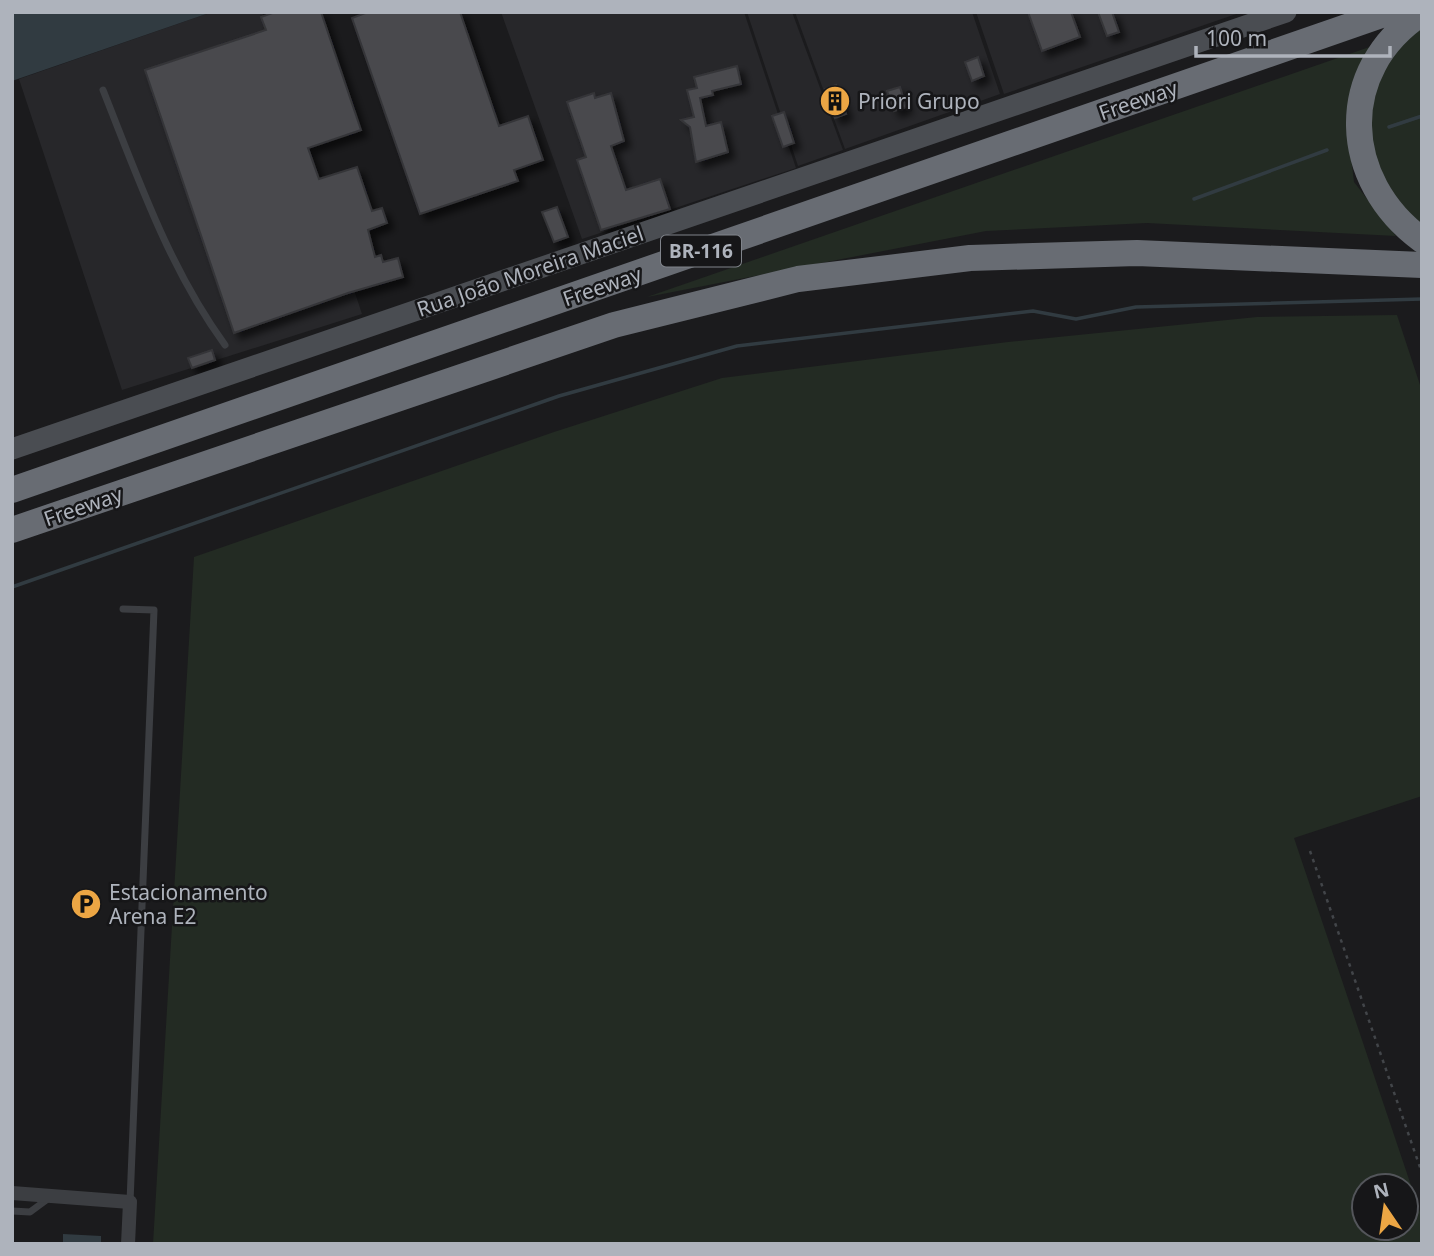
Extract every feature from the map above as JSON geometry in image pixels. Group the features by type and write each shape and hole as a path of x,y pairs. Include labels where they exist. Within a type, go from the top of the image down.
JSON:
{"highway":[{"name":"Freeway","path":"12,490 1390,12"},
{"path":"1422,13 1375,58 1358,112 1359,145 1368,177 1380,199 1396,219 1422,240"},
{"name":"Freeway","path":"12,530 614,326 798,279 970,258 1137,253 1422,265"}],"street":[{"name":"Rua João Moreira Maciel","path":"12,449 1286,12"},
{"path":"12,1193 130,1202 128,1244"}],"lane":[{"path":"103,90 171,258 197,307 225,345"},
{"path":"123,609 154,610 130,1202"},
{"path":"12,1211 30,1212 52,1196"}],"path":[{"path":"1310,851 1422,1173"}],"shaded area":[{"path":"12,12 212,12 12,81"},
{"path":"212,12 262,12 362,314 122,390 19,79"},
{"path":"501,12 744,12 796,168 582,239"},
{"path":"747,12 792,12 843,150 798,166"},
{"path":"795,12 972,12 1000,94 845,149"},
{"path":"976,12 1242,12 1004,94"},
{"path":"1422,22 1422,223 1413,218 1375,175 1365,113 1382,60"},
{"path":"1381,43 1365,60 1346,115 1354,182 1396,236 1147,223 986,231 647,297"},
{"path":"1397,315 1422,391 1422,796 1294,838 1407,1172 1350,1172 1350,1242 1420,1242 1420,1212 1422,1244 153,1244 194,557 554,432 722,378 1008,342 1257,317"},
{"path":"63,1234 101,1236 101,1244 63,1244"}],"building":[{"path":"275,12 321,12 361,130 308,148 319,179 357,167 372,211 382,208 387,223 368,230 375,257 381,255 383,262 398,258 403,277 348,293 234,333 145,70 266,30 261,17"},
{"path":"368,12 460,12 499,126 528,116 543,160 514,170 518,181 420,214 352,18"},
{"path":"1028,12 1071,12 1080,37 1042,51"},
{"path":"1098,12 1112,12 1119,32 1107,36"},
{"path":"978,57 984,76 972,81 965,62"},
{"path":"737,66 741,84 712,91 713,95 700,98 706,126 721,122 728,152 696,162 690,127 681,120 694,117 687,90 697,88 694,77"},
{"name":"Priori Grupo","path":"836,85 846,114 835,118 825,89"},
{"path":"900,87 906,107 894,111 887,91"},
{"path":"594,93 595,98 611,93 624,141 611,146 626,190 660,179 670,209 601,230 577,160 586,157 567,102"},
{"path":"784,112 794,143 783,147 772,116"},
{"path":"557,207 568,237 554,242 542,212"},
{"path":"212,350 215,360 192,368 188,358"}],"waterway":[{"path":"1389,127 1422,116"},
{"path":"1194,199 1327,150"},
{"path":"12,587 559,396 737,346 1033,311 1076,319 1136,307 1422,299"}],"place":[{"name":"Priori Grupo","path":"835,101"},
{"name":"Estacionamento Arena E2","path":"86,904"}]}
